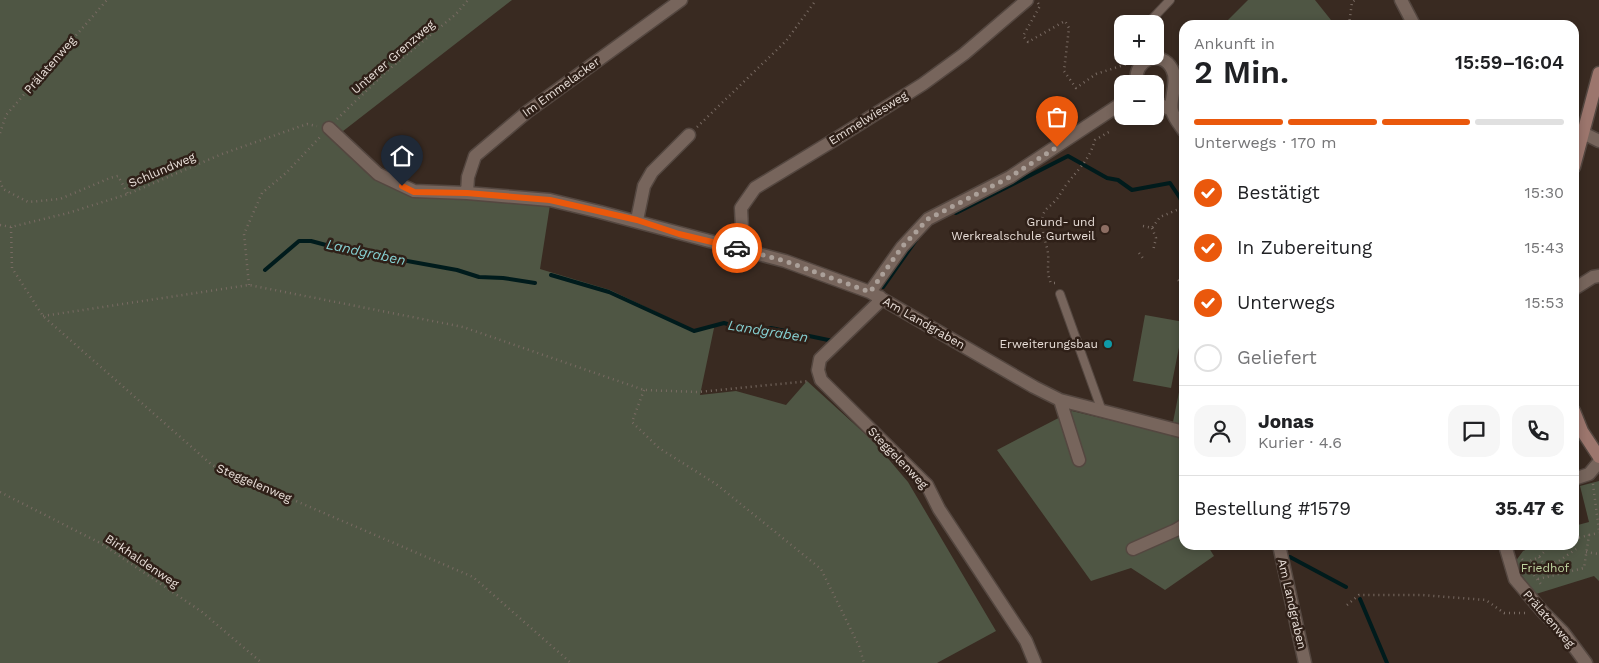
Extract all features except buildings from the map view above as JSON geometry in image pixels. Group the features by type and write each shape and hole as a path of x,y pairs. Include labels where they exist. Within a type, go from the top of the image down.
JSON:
{"main road":[{"path":"1579,148 1599,73"},
{"path":"1579,424 1599,457"}],"street":[{"name":"Im Emmelacker","path":"467,193 468,177 475,156 527,112 681,0"},
{"name":"Emmelwiesweg","path":"743,249 741,208 755,188 923,84 964,54 1027,0"},
{"path":"1401,0 1411,20"},
{"path":"1164,61 1172,69 1174,88 1172,110 1179,122"},
{"path":"1164,106 1172,110"},
{"path":"821,380 818,370 820,359 877,304 875,295 902,247 928,219 1010,177 1114,108"},
{"name":"Am Landgraben","path":"329,128 378,174 414,192 467,193 550,200 637,220 679,234 785,261 875,295 1034,387 1060,400 1179,431"},
{"path":"1583,133 1599,141"},
{"path":"637,220 644,186 652,172 689,135"},
{"path":"1579,286 1599,276"},
{"name":"Steggelenweg","path":"821,380 927,485 939,509 1026,641 1035,663"},
{"path":"1060,400 1079,460"},
{"path":"1579,477 1588,474 1599,462"},
{"path":"1133,549 1179,528"},
{"name":"Am Landgraben","path":"1280,550 1305,663"},
{"name":"Prälatenweg","path":"1506,550 1515,579 1563,632 1586,663"}],"lane":[{"path":"1156,15 1170,0"},
{"path":"1060,294 1102,411"}],"path":[{"name":"Prälatenweg","path":"0,133 6,115 107,0"},
{"name":"Unterer Grenzweg","path":"249,285 244,234 262,193 387,71 456,14 468,0"},
{"path":"689,135 786,41 816,0"},
{"path":"1036,0 1040,6 1023,36 1028,42 1065,21 1069,28 1064,71 1076,88 1096,74 1121,65"},
{"path":"1350,20 1352,2 1355,0"},
{"name":"Schlundweg","path":"0,225 11,227 68,213 128,194 222,154 306,124 329,128"},
{"path":"1055,283 1051,283 1048,277 1048,253 1042,229 1046,207 1055,202 1066,185 1081,168 1091,153 1095,140 1109,132"},
{"path":"0,181 3,189 28,202 60,199 118,176 128,194"},
{"path":"1152,228 1160,218 1179,209"},
{"path":"1143,226 1152,228"},
{"name":"Steggelenweg","path":"11,227 12,268 43,316 212,464 473,577 570,663"},
{"path":"1152,228 1156,238 1153,251"},
{"path":"1138,253 1144,261"},
{"path":"43,316 249,285 463,327 644,390 698,392 821,380"},
{"path":"644,390 632,422 658,448 716,484 820,568 859,646 864,663"},
{"path":"1579,538 1599,532 1593,483 1588,474"},
{"name":"Birkhaldenweg","path":"0,492 102,544 202,612 262,663"},
{"path":"1538,579 1584,568 1589,536"},
{"path":"1506,550 1526,563 1543,587"},
{"path":"1526,563 1539,557 1546,550"},
{"path":"1545,566 1559,561 1575,550"},
{"path":"1586,552 1599,554"},
{"path":"1539,557 1552,576"},
{"path":"1347,605 1360,595 1422,595 1486,600 1504,613 1543,612"}],"green space":[{"path":"0,0 512,0 338,135 413,194 550,205 540,269 610,290 694,330 713,326 700,395 736,391 786,405 807,381 874,442 908,482 996,631 937,663 0,663"},
{"path":"1248,0 1315,0 1331,20 1228,20"},
{"path":"1145,315 1179,321 1179,347 1171,388 1133,381"},
{"path":"1179,392 1179,424 1173,422"},
{"path":"1072,411 1179,437 1179,550 1210,550 1214,556 1165,590 1131,568 1091,581 997,450"},
{"name":"Friedhof","path":"1599,481 1599,581 1594,576 1536,594 1519,572 1515,562 1525,550 1579,550 1579,525 1589,522 1580,486"}],"waterway":[{"name":"Landgraben","path":"956,213 1068,156 1107,178 1118,180 1132,190 1170,183 1179,196"},
{"name":"Landgraben","path":"883,287 916,240"},
{"name":"Landgraben","path":"265,270 299,241 311,241 341,249 457,270 479,277 503,278 535,283"},
{"name":"Landgraben","path":"551,275 609,292 694,331 724,323 756,332 771,328 833,341"},
{"name":"Landgraben","path":"1290,557 1346,587"},
{"name":"Landgraben","path":"1360,599 1387,663"}],"way so far":[{"path":"737,248 785,261 870,292 894,257 928,219 1010,177 1057,147"}],"place":[{"name":"Grund- und Werkrealschule Gurtweil","path":"1105,229"},
{"name":"Erweiterungsbau","path":"1108,344"}],"route":[{"path":"402,186 414,192 467,193 550,200 637,220 679,234 737,248"}]}
